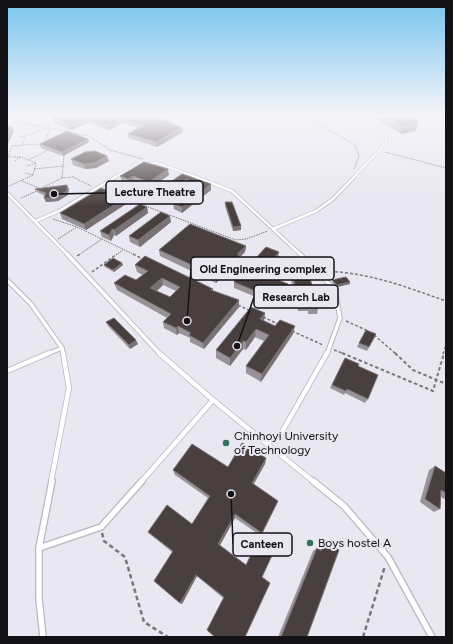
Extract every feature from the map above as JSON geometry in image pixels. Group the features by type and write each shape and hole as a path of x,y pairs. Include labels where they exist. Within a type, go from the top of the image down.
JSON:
{"lane":[{"path":"274,229 316,211 333,199 381,151 384,146"},
{"path":"36,221 48,217 129,169 146,163 166,166 232,191 317,270 335,290 340,318 330,349 282,432 267,444"},
{"path":"7,193 72,259 153,348 213,400 344,506 388,557 432,637"},
{"path":"7,280 31,304 62,348 69,388 39,548 39,599 43,637"},
{"path":"7,371 62,348"},
{"path":"39,548 101,527 213,400"}],"path":[{"path":"12,146 7,157 21,157 36,163"},
{"path":"104,146 110,150 147,160 146,163"},
{"path":"354,178 352,174 359,156 355,146"},
{"path":"43,147 55,151"},
{"path":"29,160 50,150"},
{"path":"381,151 446,168"},
{"path":"60,153 66,155 62,178"},
{"path":"15,161 21,157"},
{"path":"27,166 36,163"},
{"path":"33,175 36,163"},
{"path":"34,170 64,166"},
{"path":"25,173 33,175"},
{"path":"7,187 33,175"},
{"path":"15,201 62,178 73,177 97,189 121,195 236,240 246,239 274,229"},
{"path":"21,181 40,189"},
{"path":"48,217 77,227 145,260"},
{"path":"55,241 77,227"},
{"path":"72,259 102,239"},
{"path":"87,275 123,250"},
{"path":"317,270 352,272 387,280 446,301"},
{"path":"237,304 252,311"},
{"path":"259,315 280,325"},
{"path":"340,318 371,332 413,370 446,384"},
{"path":"287,328 330,349 433,390 446,345"},
{"path":"101,527 104,540 125,557 144,622 168,637"},
{"path":"363,637 388,557"}],"building":[{"path":"46,146 74,146 62,152"},
{"path":"95,151 107,156 94,163 84,164 71,159 85,152"},
{"path":"144,162 168,169 149,182 133,176 128,179 120,176"},
{"path":"182,174 211,184 182,207 173,203 194,188 187,179 160,198 152,195"},
{"path":"67,185 67,191 56,197 44,198 46,193 35,189"},
{"path":"101,188 125,198 84,224 60,213"},
{"path":"225,202 232,202 241,226 233,227"},
{"path":"140,204 147,207 114,230 112,229 109,235 100,231"},
{"path":"161,212 170,216 138,240 129,236"},
{"path":"190,224 246,246 237,254 239,255 227,268 224,267 216,276 159,250"},
{"path":"266,247 279,252 261,273 288,284 277,300 234,282"},
{"path":"145,256 213,289 211,290 239,300 203,343 189,335 191,333 178,326 176,328 163,322 171,314 114,283 125,275 136,280 148,271 135,265","holes":["162,278 180,287 170,297 150,288"]},
{"path":"113,258 122,263 113,270 104,265"},
{"path":"307,267 318,308 310,308 309,305 300,305 291,269"},
{"path":"346,277 350,282 337,285 332,280"},
{"path":"251,307 265,313 260,319 275,326 280,320 295,326 262,374 246,366 269,335 256,329 246,342 243,341 230,358 216,350"},
{"path":"114,318 136,340 129,345 106,322"},
{"path":"366,330 376,334 369,347 359,343"},
{"path":"345,358 378,375 368,399 347,389 346,391 332,385"},
{"path":"242,443 266,458 252,483 278,501 262,533 235,514 218,544 246,565 259,538 275,549 262,577 270,583 245,637 215,637 207,630 224,597 196,575 180,603 154,581 173,551 148,532 167,505 192,524 210,496 173,470 192,444 228,467"},
{"path":"435,466 446,473 446,493 441,490 440,509 425,499"},
{"path":"325,540 339,550 307,637 281,637 317,548 321,551"}],"place":[{"name":"Lecture Theatre","path":"54,194"},
{"name":"Old Engineering complex","path":"187,321"},
{"name":"Research Lab","path":"237,346"},
{"name":"Chinhoyi University of Technology","path":"226,443"},
{"name":"Canteen","path":"231,494"},
{"name":"Boys hostel A","path":"310,543"}]}
